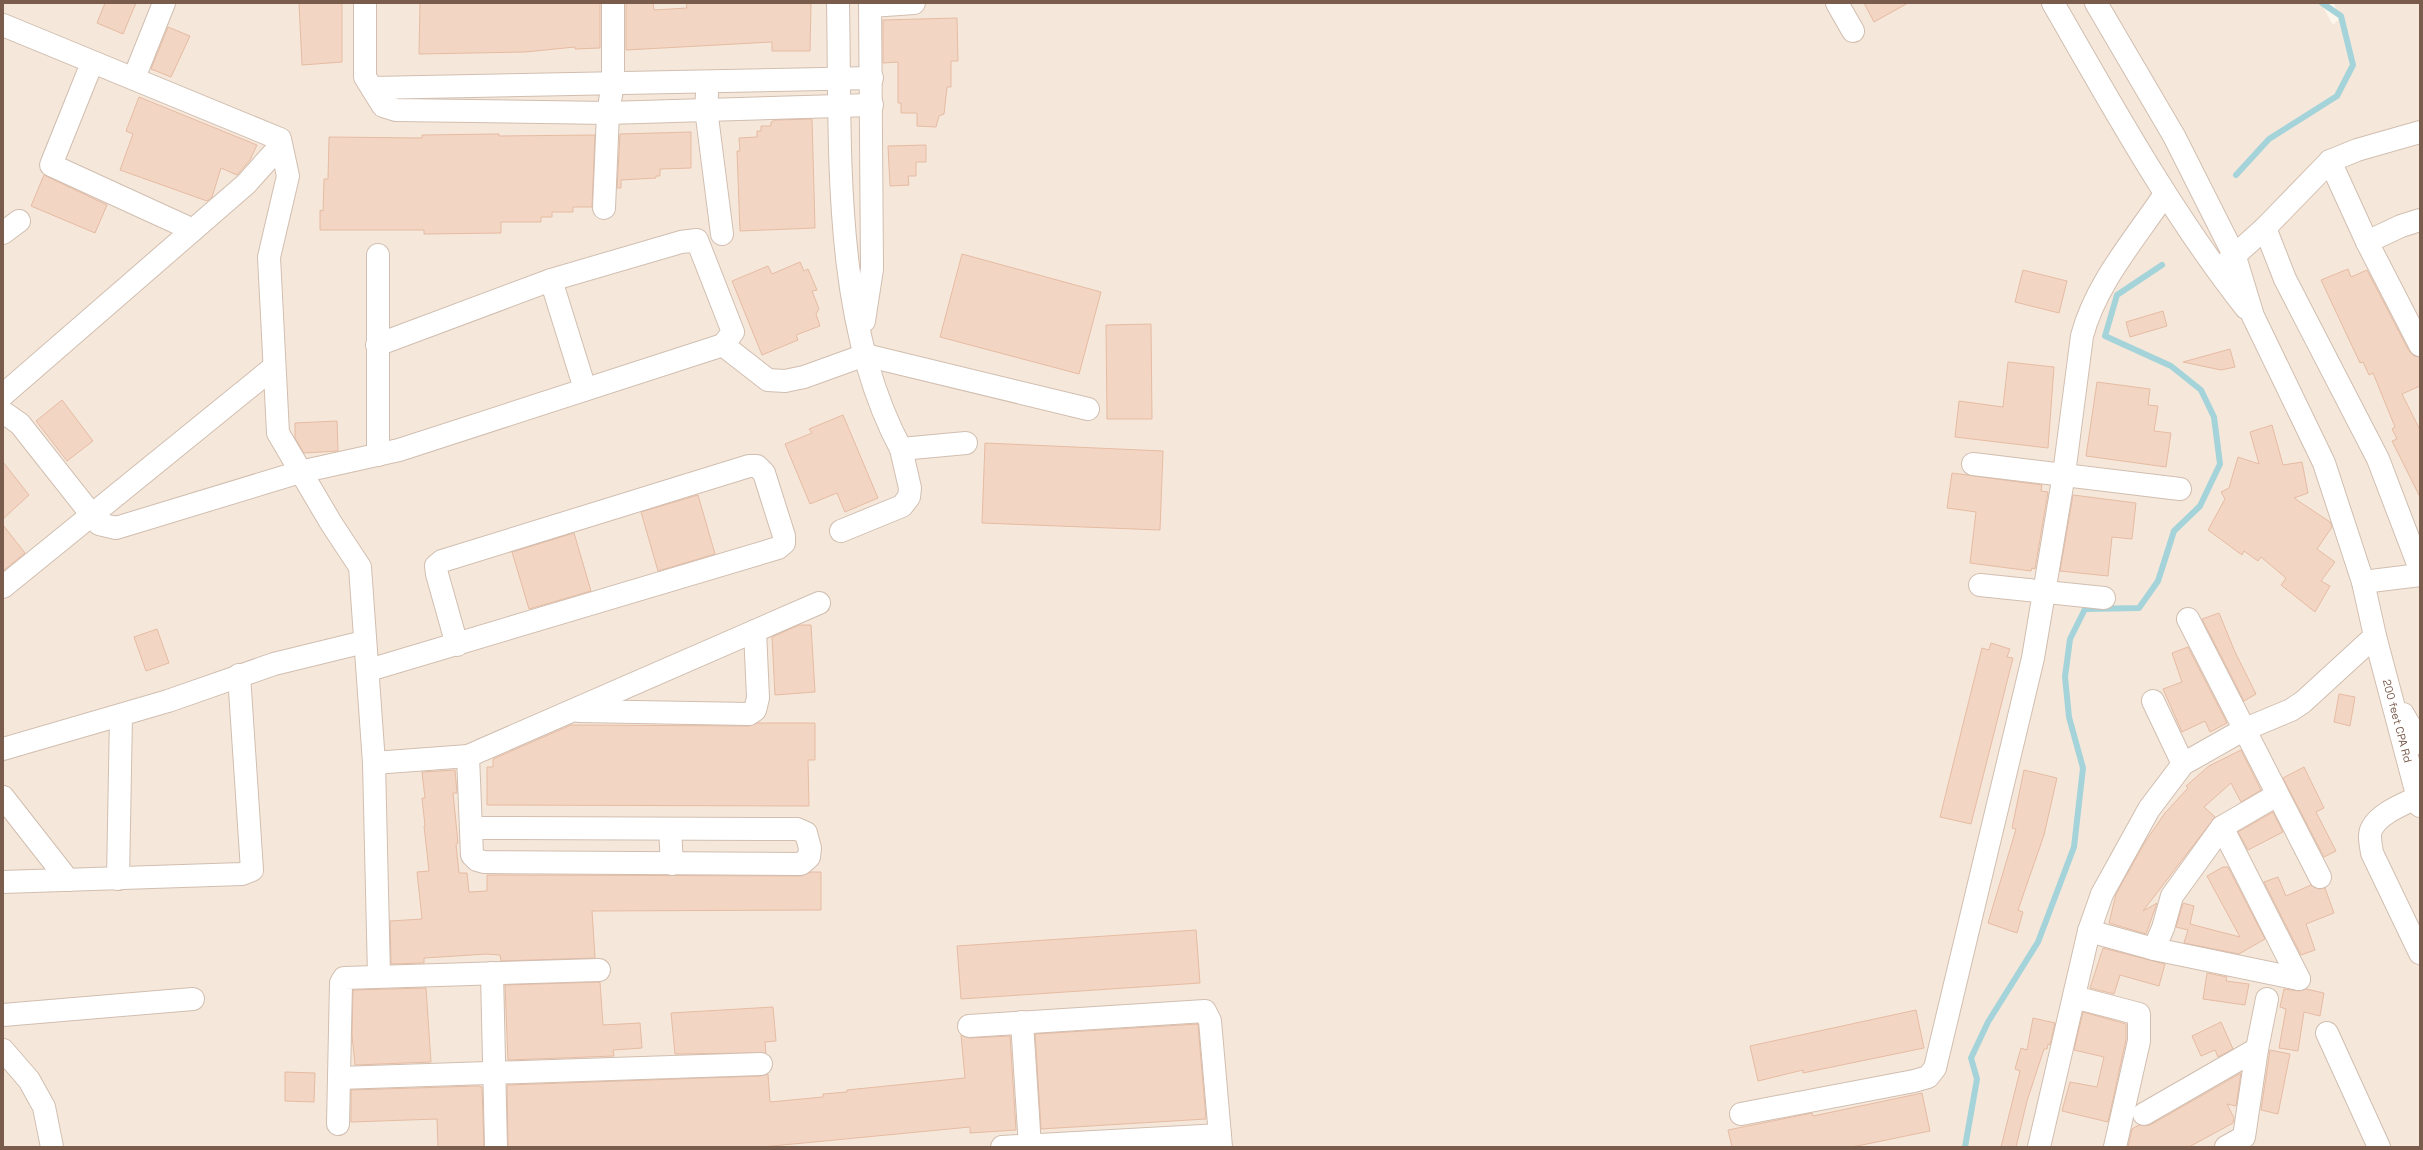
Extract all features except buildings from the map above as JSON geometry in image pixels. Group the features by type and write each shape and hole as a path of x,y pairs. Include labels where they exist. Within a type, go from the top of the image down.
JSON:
{"street":[{"path":"134,78 164,3"},
{"path":"365,3 365,77 383,106 396,110 608,113 872,105"},
{"path":"604,208 608,113 613,83 613,3"},
{"path":"838,3 843,223 863,349 890,429 901,449 910,488 909,497 902,506 841,531"},
{"path":"863,349 872,269 872,78 870,4 914,3"},
{"path":"1837,3 1853,31"},
{"path":"2053,3 2165,194 2217,271 2253,316"},
{"path":"2096,3 2174,136 2235,257 2253,316"},
{"path":"3,25 280,139 288,176 269,257 278,433 300,472 360,567 364,642 369,670 374,763 379,976"},
{"path":"92,62 51,165 193,230"},
{"path":"372,88 872,78"},
{"path":"708,81 706,109 722,234"},
{"path":"515,85 516,112"},
{"path":"2217,271 2235,257 2265,228 2330,161 2357,150 2420,132"},
{"path":"3,395 246,184 281,145"},
{"path":"2330,161 2367,242 2420,345"},
{"path":"1741,1114 1914,1081 1928,1077 1935,1068 2033,658 2064,474 2076,374 2088,313 2113,270 2165,194"},
{"path":"2367,242 2402,226 2420,220"},
{"path":"2265,228 2285,279 2378,458 2420,570"},
{"path":"3,412 20,424 99,524 116,528 300,472 399,450 585,388 723,345 733,332 697,240 681,242 551,280 377,345"},
{"path":"378,255 378,454"},
{"path":"551,280 585,388"},
{"name":"200 feet CPA Rd","path":"2253,316 2327,469 2363,582 2375,636 2392,694 2418,802"},
{"path":"723,345 768,380 785,381 804,377 863,349 1088,409"},
{"path":"3,587 274,367"},
{"path":"901,449 966,443"},
{"path":"1973,464 2180,489"},
{"path":"369,670 457,644 778,548 784,543 784,536 764,472 757,466 749,466 442,561 436,566 437,574 457,644"},
{"path":"2363,582 2420,575"},
{"path":"1980,585 2104,598"},
{"path":"374,763 468,756 819,603"},
{"path":"2188,619 2243,730 2320,876"},
{"path":"571,711 749,714 755,710 758,698 755,631"},
{"path":"2039,1147 2089,931 2102,894 2149,809 2183,764 2243,730 2291,710 2304,702 2375,636"},
{"path":"3,749 121,716 274,664 364,642"},
{"path":"3,882 242,874 252,870 239,675"},
{"path":"2392,694 2420,743"},
{"path":"2153,701 2183,764"},
{"path":"118,879 121,716"},
{"path":"468,756 472,855 477,860 484,862 801,864 809,857 810,848 806,833 797,830 471,828"},
{"path":"2154,950 2172,896 2222,826 2277,796"},
{"path":"3,797 68,880"},
{"path":"2418,802 2383,816 2372,828 2370,836 2372,853 2420,953"},
{"path":"2089,931 2154,950 2299,979 2222,826"},
{"path":"670,829 672,864"},
{"path":"338,1124 341,983 344,978 599,970"},
{"path":"492,973 496,1147"},
{"path":"2074,997 2139,1014 2139,1041 2116,1147"},
{"path":"3,1014 193,999"},
{"path":"2238,1144 2267,999"},
{"path":"969,1026 1205,1011 1210,1021 1220,1141 1002,1147"},
{"path":"1022,1022 1030,1146"},
{"path":"2327,1033 2379,1147"},
{"path":"2144,1114 2257,1049"},
{"path":"3,1050 29,1080 44,1106 52,1147"},
{"path":"339,1078 761,1064"}],"shaded area":[{"path":"3,3 2321,3 2333,25 2339,19 2334,3 2420,3 2420,1147 3,1147"}],"waterway":[{"path":"2236,175 2269,139 2337,96 2353,65 2341,16 2322,3"},
{"path":"1965,1147 1977,1079 1971,1058 1988,1022 2038,942 2074,847 2083,768 2069,717 2065,677 2070,639 2085,609 2139,608 2158,581 2174,531 2200,506 2220,464 2214,417 2201,390 2171,366 2105,336 2117,295 2162,265"}]}
